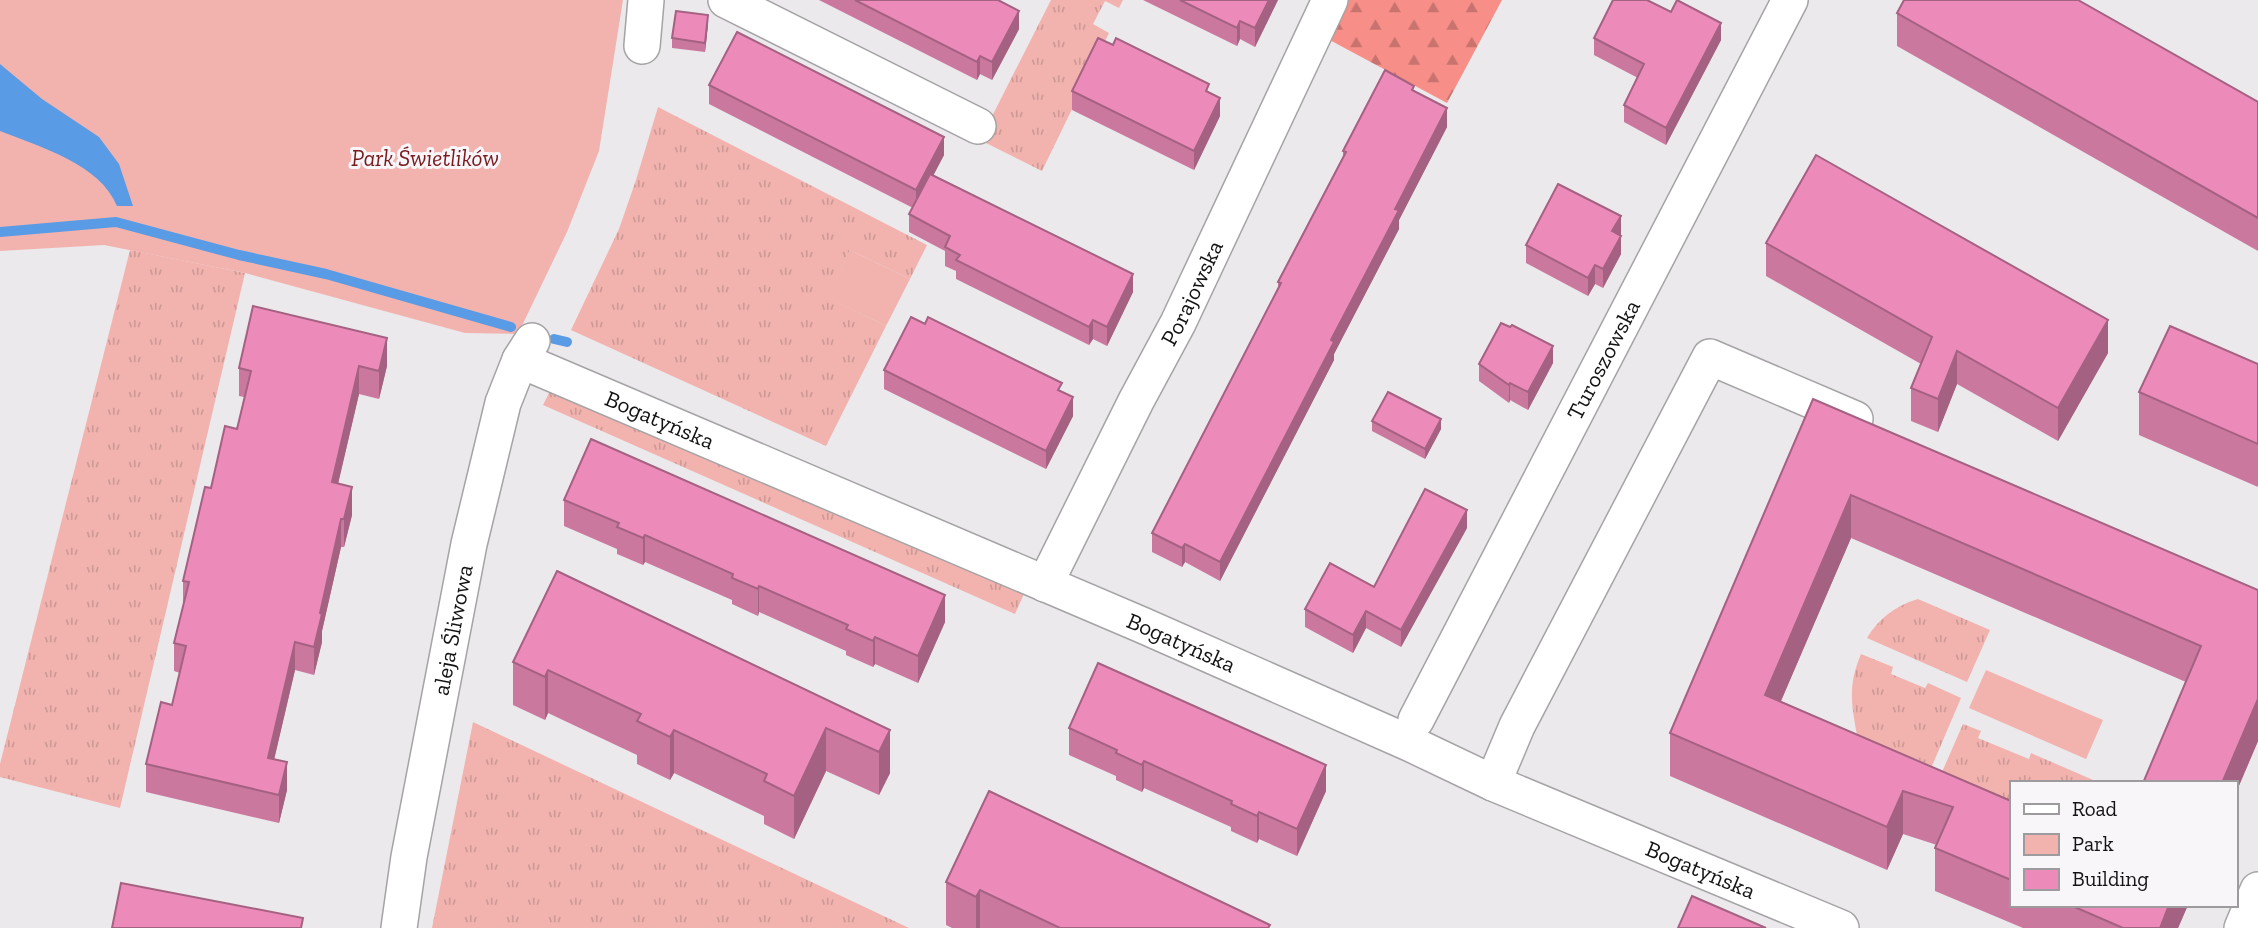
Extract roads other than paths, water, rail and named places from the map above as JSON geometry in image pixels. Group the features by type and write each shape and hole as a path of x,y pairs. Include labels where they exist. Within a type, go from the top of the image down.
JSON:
{"street":[{"path":"642,46 646,0"},
{"path":"726,0 978,126"},
{"name":"Porajowska","path":"1045,584 1178,323 1330,0"},
{"name":"Turoszowska","path":"1416,720 1790,0"},
{"name":"Bogatyńska","path":"526,350 1045,584 1409,743 1493,783 1841,928"},
{"name":"aleja Śliwowa","path":"399,928 409,857 466,556 503,403 526,350"},
{"path":"1493,783 1517,726 1710,357 1889,433"},
{"path":"2242,928 2258,890"}],"water":[{"path":"0,64 42,99 99,137 119,164 133,206 117,206 109,191 83,168 0,131"}],"waterway":[{"path":"0,232 116,222 239,255 326,274 511,327"},
{"path":"554,339 567,342"}],"park label":[{"name":"Park Świetlików","path":"425,158"}]}
